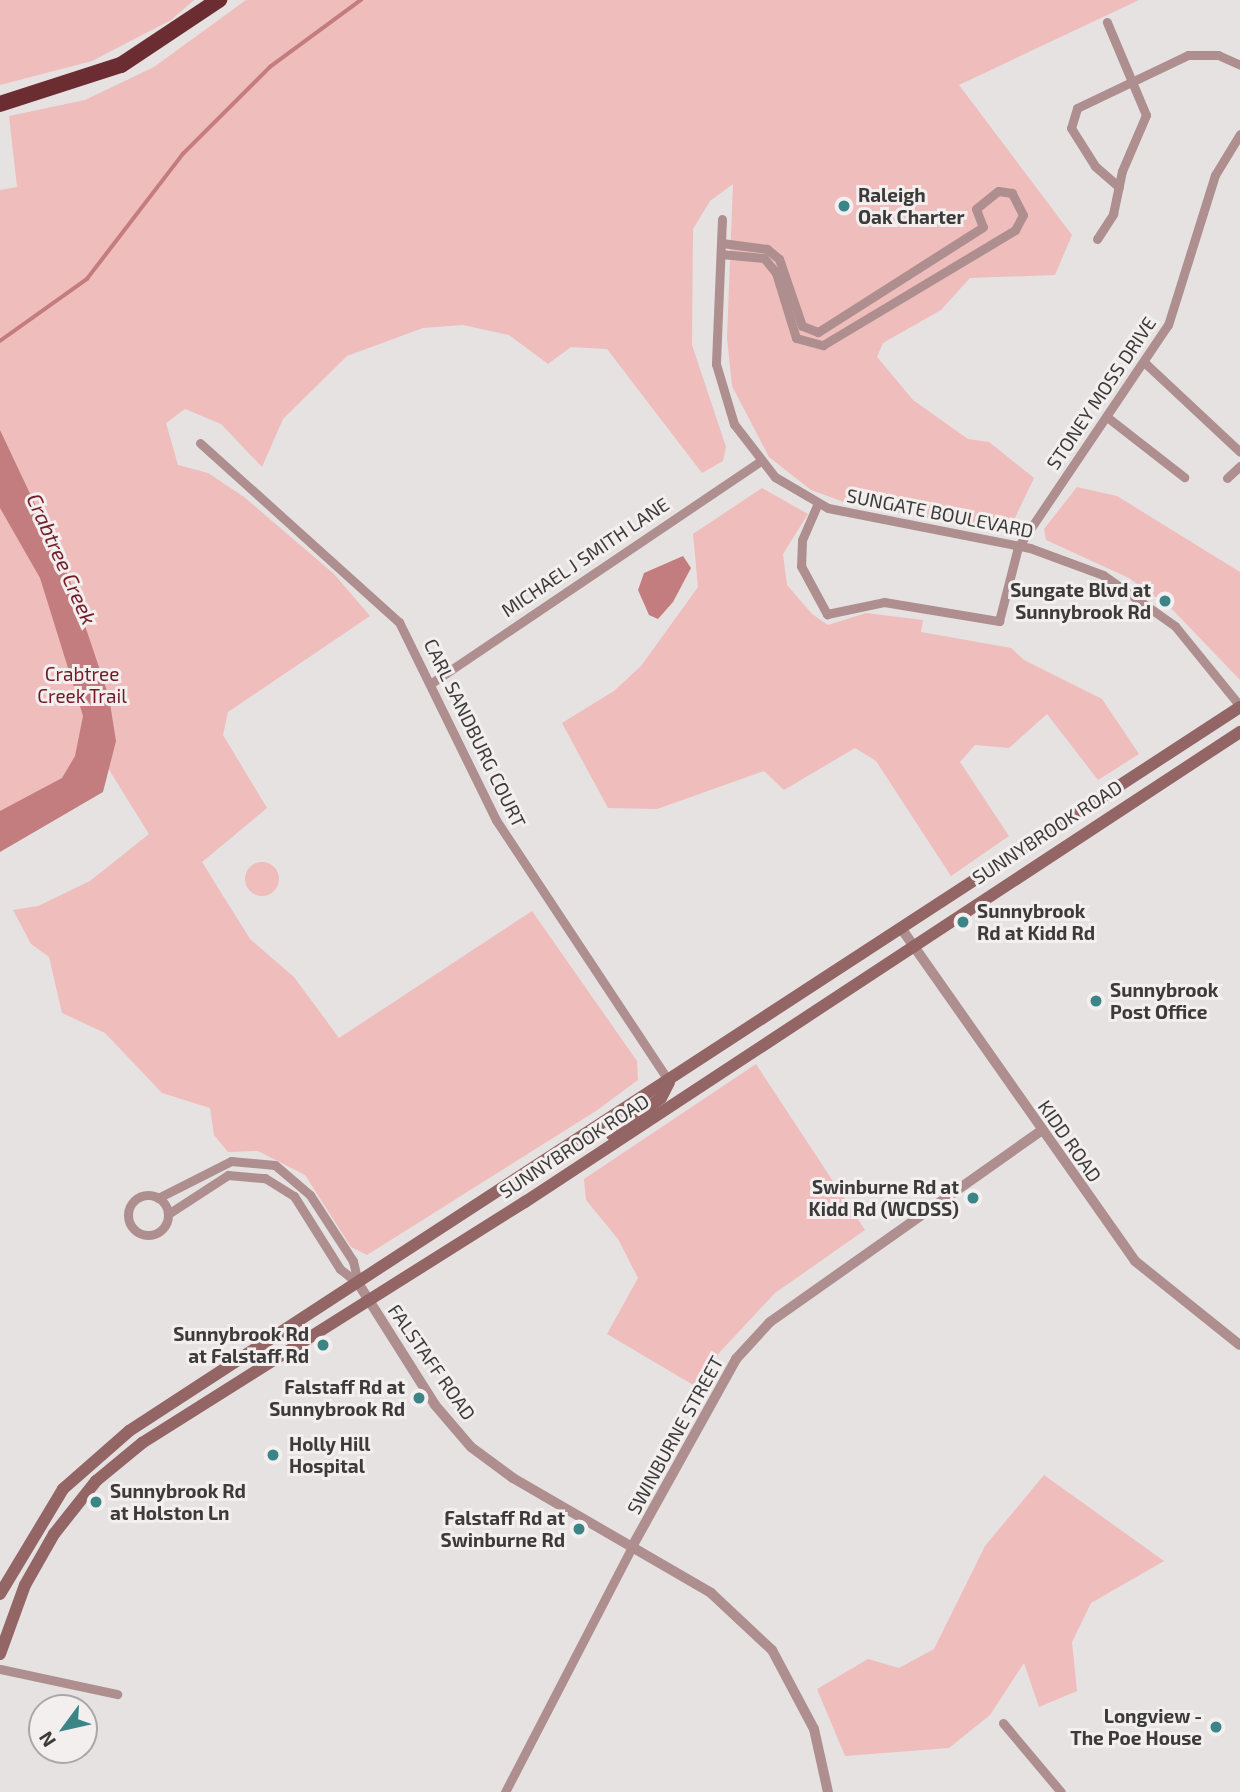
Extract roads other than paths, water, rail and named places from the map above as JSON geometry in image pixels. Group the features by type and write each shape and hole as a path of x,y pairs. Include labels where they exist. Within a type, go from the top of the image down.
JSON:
{"highway":[{"path":"0,104 71,86 121,65 219,0"}],"main road":[{"name":"SUNNYBROOK ROAD","path":"0,1594 31,1532 87,1463 186,1391 669,1081 1240,706"},
{"name":"SUNNYBROOK ROAD","path":"0,1654 40,1557 96,1481 142,1443 600,1152 1240,732"},
{"path":"600,1152 611,1135 661,1098 669,1081"}],"street":[{"path":"1097,239 1146,115 1134,79 1107,22"},
{"path":"1119,187 1095,166 1070,123 1077,108 1188,55 1218,55 1240,65"},
{"name":"STONEY MOSS DRIVE","path":"818,503 802,540 801,566 827,614 884,602 999,621 1018,547 1145,363 1179,298 1222,157 1240,134"},
{"path":"721,243 767,249 779,259 802,326 818,332 984,227 975,209 998,191 1012,194 1023,215 1015,230 823,345 796,338 776,273 764,258 721,254"},
{"name":"SUNGATE BOULEVARD","path":"723,219 716,364 728,410 759,462 818,503 1018,547 1081,565 1145,602 1195,645 1240,706"},
{"path":"1145,363 1240,452"},
{"path":"1107,417 1184,477"},
{"name":"CARL SANDBURG COURT","path":"200,443 373,594 399,622 432,682 496,820 669,1081"},
{"name":"MICHAEL J SMITH LANE","path":"432,682 759,462"},
{"path":"1227,478 1240,466"},
{"name":"KIDD ROAD","path":"901,928 1135,1261 1240,1346"},
{"name":"SWINBURNE STREET","path":"505,1792 633,1545 730,1368 770,1322 1042,1130"},
{"name":"FALSTAFF ROAD","path":"358,1283 340,1269 294,1196 265,1178 228,1175 168,1214 153,1234 130,1224 135,1199 158,1198 231,1161 275,1165 310,1195 353,1261 358,1283 369,1301 442,1414 471,1447 513,1478 633,1545 711,1593 772,1650 814,1728 828,1792"},
{"path":"158,1198 168,1214"},
{"path":"0,1670 117,1694"},
{"path":"1003,1723 1061,1792"}],"waterway":[{"path":"0,341 87,279 183,154 270,67 361,0"}],"place":[{"name":"Raleigh Oak Charter","path":"844,206"},
{"name":"Sungate Blvd at Sunnybrook Rd","path":"1165,601"},
{"name":"Sunnybrook Rd at Kidd Rd","path":"963,922"},
{"name":"Sunnybrook Post Office","path":"1096,1001"},
{"name":"Swinburne Rd at Kidd Rd (WCDSS)","path":"973,1198"},
{"name":"Sunnybrook Rd at Falstaff Rd","path":"323,1345"},
{"name":"Falstaff Rd at Sunnybrook Rd","path":"419,1398"},
{"name":"Holly Hill Hospital","path":"273,1455"},
{"name":"Sunnybrook Rd at Holston Ln","path":"96,1502"},
{"name":"Falstaff Rd at Swinburne Rd","path":"579,1529"},
{"name":"Longview - The Poe House","path":"1216,1727"}],"water label":[{"name":"Crabtree Creek","path":"62,559"}],"park label":[{"name":"Crabtree Creek Trail","path":"82,685"}]}
